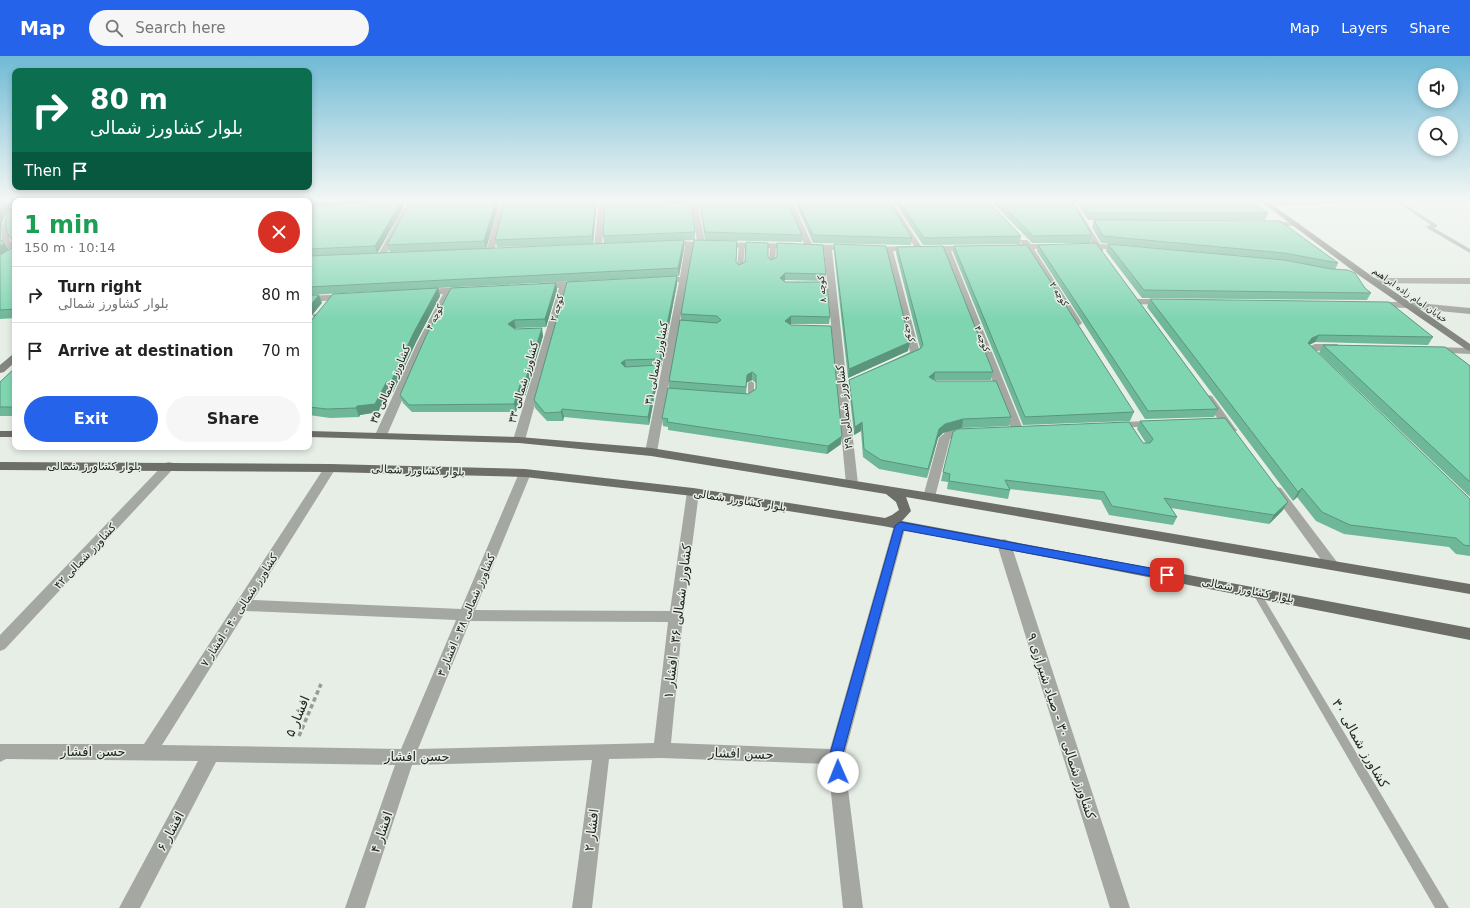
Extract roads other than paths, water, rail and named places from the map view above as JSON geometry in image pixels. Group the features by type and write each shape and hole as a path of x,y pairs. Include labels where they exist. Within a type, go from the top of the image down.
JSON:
{"main road":[{"name":"خیابان امام زاده ابراهیم","path":"1317,240 1408,306 1470,348"},
{"path":"0,370 12,360"},
{"path":"0,434 12,434"},
{"path":"312,434 519,440 651,452 889,490 1470,589"},
{"name":"بلوار کشاورز شمالی","path":"0,466 330,468 525,474 693,492 883,522 1004,544 1470,634"},
{"path":"883,522 895,520 905,511 904,503 899,497 889,490"}],"street":[{"path":"6,240 12,251"},
{"path":"381,257 391,240"},
{"path":"490,252 493,240"},
{"path":"598,246 599,240"},
{"path":"700,240 701,244"},
{"path":"806,240 809,246"},
{"path":"914,240 920,250"},
{"name":"کوچه ۲","path":"1022,240 1028,246 1082,332"},
{"path":"1095,240 1097,246 1106,258"},
{"name":"کشاورز شمالی ۳۱","path":"651,452 666,392 663,370 679,325 690,243"},
{"path":"662,244 742,244 889,250 976,248"},
{"path":"1006,247 1059,246"},
{"path":"1074,246 1135,248"},
{"name":"کوچه ۸","path":"828,248 828,286 832,329"},
{"name":"کوچه ۴","path":"946,249 999,384 1021,429 1001,430"},
{"name":"کوچه ۶","path":"889,250 915,353 895,362"},
{"path":"1348,274 1363,274"},
{"path":"654,280 684,279"},
{"path":"1373,281 1470,281"},
{"path":"533,286 586,284"},
{"name":"کوچه ۲","path":"546,331 564,285"},
{"path":"418,293 472,290"},
{"name":"کوچه ۴","path":"422,343 449,291"},
{"path":"312,299 356,296"},
{"path":"314,315 332,298"},
{"path":"1147,315 1136,299 1178,303"},
{"path":"1368,305 1408,306 1470,311"},
{"name":"کشاورز شمالی ۲۹","path":"832,329 845,384 852,484"},
{"name":"کشاورز شمالی ۳۳","path":"519,440 546,331"},
{"name":"کشاورز شمالی ۳۵","path":"381,435 422,343"},
{"path":"1327,368 1310,351 1311,349 1315,346 1346,348"},
{"path":"1424,350 1470,352"},
{"path":"985,384 999,384"},
{"path":"1202,390 1239,440"},
{"path":"1209,422 1224,421"},
{"path":"1104,426 1163,423"},
{"path":"929,497 945,438 954,433 978,431"},
{"name":"کشاورز شمالی ۴۲","path":"0,645 169,466"},
{"name":"کشاورز شمالی ۴۰ - افشار ۷","path":"148,752 330,468"},
{"name":"کشاورز شمالی ۳۸ - افشار ۳","path":"406,757 525,474"},
{"path":"1271,484 1332,565"},
{"name":"کشاورز شمالی ۳۶ - افشار ۱","path":"662,750 676,617 693,492"},
{"path":"853,908 836,757 900,526"},
{"name":"کشاورز شمالی ۳۰ - صیاد شیرازی ۹","path":"1004,544 1120,908"},
{"path":"242,605 466,615 676,617"},
{"name":"حسن افشار","path":"0,754 2,751 148,752 406,757 601,753 662,750 836,757"},
{"name":"افشار ۲","path":"582,908 601,753"},
{"name":"افشار ۶","path":"129,908 212,754"},
{"name":"افشار ۴","path":"355,908 406,757"}],"lane":[{"path":"1451,240 1470,251"},
{"path":"740,268 742,244"},
{"path":"772,264 773,245"},
{"path":"741,398 751,398 751,382"},
{"name":"کشاورز شمالی ۳۰","path":"1256,592 1442,908"}]}
